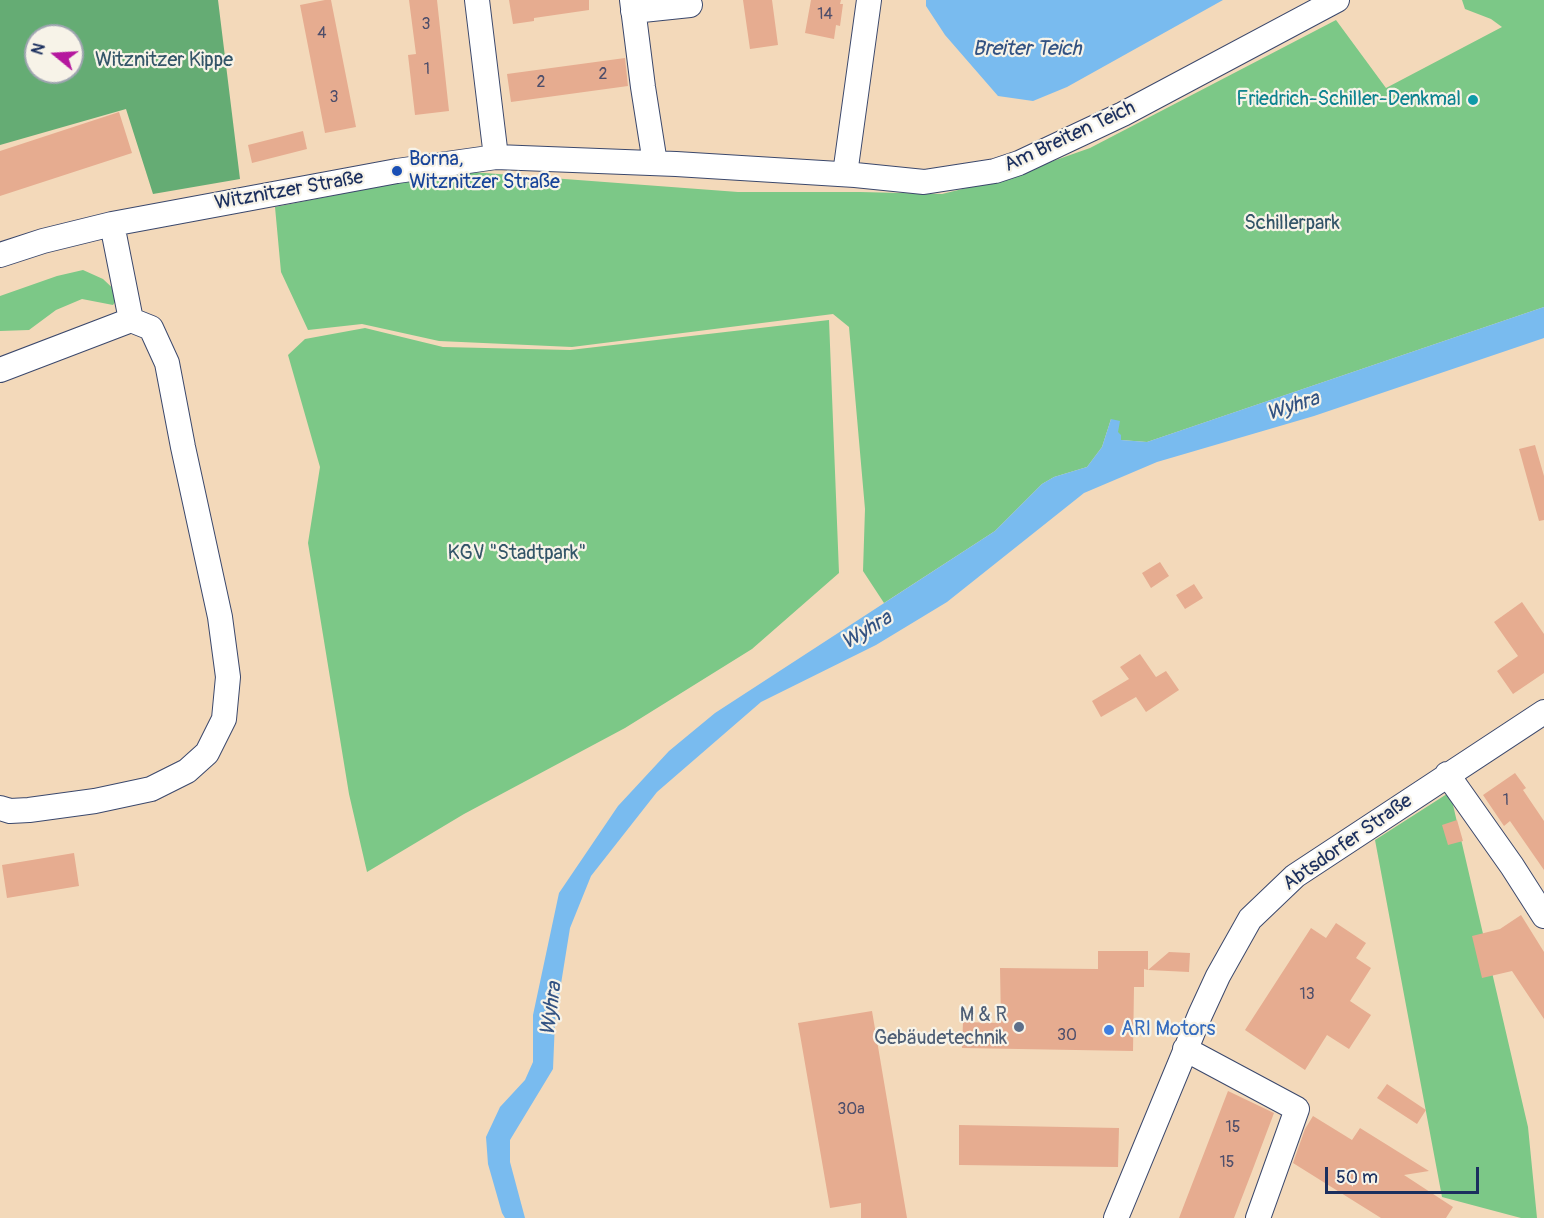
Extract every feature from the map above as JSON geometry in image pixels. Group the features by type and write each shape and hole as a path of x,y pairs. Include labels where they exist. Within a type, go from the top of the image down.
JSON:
{"street":[{"path":"477,0 496,157"},
{"path":"845,174 868,0"},
{"name":"Am Breiten Teich","path":"845,174 924,182 995,171 1019,164 1123,114 1337,0"},
{"path":"655,163 633,6 690,5"},
{"name":"Witznitzer Straße","path":"0,255 43,241 112,225 397,171 496,157 845,174"},
{"path":"112,225 131,320"},
{"path":"0,370 131,320 151,328 166,363 220,617 228,677 224,719 207,753 187,771 151,789 95,801 29,810 10,811 0,808"},
{"name":"Abtsdorfer Straße","path":"1116,1218 1185,1048 1218,976 1250,919 1295,876 1544,712"},
{"path":"1447,774 1544,916"},
{"path":"1185,1048 1297,1109 1258,1218"}],"green space":[{"name":"Witznitzer Kippe","path":"0,0 218,0 240,179 153,194 126,109 0,145"},
{"name":"Schillerpark","path":"1462,0 1544,0 1544,307 1147,442 1121,440 1111,419 1102,447 1087,467 1054,477 1042,484 995,531 884,603 863,571 865,509 849,327 833,314 572,347 439,341 362,324 308,330 281,272 275,207 458,171 738,192 942,194 999,180 1090,148 1336,20 1386,88 1502,27 1491,19 1465,9"},
{"path":"83,270 103,279 120,295 113,305 82,299 56,310 29,330 0,331 0,296 57,276"},
{"name":"KGV \"Stadtpark\"","path":"829,320 839,573 752,649 625,728 464,814 367,872 349,794 308,543 320,467 288,355 305,339 365,328 443,347 570,350"},
{"path":"1450,792 1528,1127 1537,1218 1521,1218 1442,1197 1375,840"}],"water":[{"name":"Breiter Teich","path":"926,0 1223,0 1067,87 1033,101 998,96 945,35 926,6"},
{"name":"Wyhra","path":"1544,307 1544,338 1314,416 1157,462 1084,493 947,602 876,645 761,702 657,792 591,876 570,928 555,1021 553,1069 510,1140 510,1162 525,1218 505,1218 488,1164 486,1137 500,1107 525,1080 533,1062 533,1015 559,893 618,806 669,751 715,713 995,531 1042,484 1054,477 1087,467 1102,447 1111,419 1120,421 1118,432 1121,440 1147,442"}],"building":[{"path":"331,0 356,127 325,133 300,5"},
{"path":"409,0 437,0 449,111 415,115 408,55 416,54"},
{"path":"509,0 589,0 589,10 534,18 534,21 513,24"},
{"path":"743,0 772,0 778,45 750,49"},
{"path":"811,0 841,0 840,4 843,4 840,26 836,25 834,39 805,33"},
{"path":"625,58 628,86 511,102 507,74"},
{"path":"119,112 132,153 0,196 0,151"},
{"path":"303,131 307,149 252,163 248,145"},
{"path":"1535,445 1544,476 1544,520 1539,521 1519,449"},
{"path":"1160,562 1169,576 1151,588 1142,573"},
{"path":"1194,584 1203,598 1185,609 1176,595"},
{"path":"1522,602 1544,634 1544,673 1513,694 1497,671 1518,656 1494,622"},
{"path":"1140,654 1156,677 1166,671 1179,690 1146,712 1136,697 1101,717 1092,701 1129,679 1120,667"},
{"path":"1515,773 1526,788 1523,790 1544,821 1544,870 1510,821 1504,826 1483,795"},
{"path":"1457,820 1463,841 1448,845 1442,825"},
{"path":"74,853 79,886 7,898 2,865"},
{"path":"1521,915 1544,952 1544,1019 1512,971 1482,978 1472,936 1500,929"},
{"path":"1336,923 1366,943 1356,958 1371,968 1350,1001 1371,1015 1349,1049 1327,1035 1305,1070 1245,1030 1311,928 1326,938"},
{"path":"1098,951 1148,951 1148,970 1144,969 1144,987 1134,987 1133,1051 962,1048 963,1022 1001,1023 1000,968 1098,969"},
{"path":"1169,952 1190,953 1189,972 1148,970"},
{"path":"872,1011 907,1218 861,1218 861,1203 830,1208 798,1023"},
{"path":"1387,1084 1426,1110 1417,1124 1377,1098"},
{"path":"1228,1091 1274,1113 1251,1174 1234,1218 1179,1218"},
{"path":"1313,1116 1352,1140 1360,1128 1429,1171 1404,1175 1453,1207 1446,1218 1381,1218 1293,1163 1305,1129"},
{"path":"959,1125 1119,1128 1118,1167 959,1165"}],"place":[{"name":"Friedrich-Schiller-Denkmal","path":"1473,100"},
{"name":"Borna, Witznitzer Straße","path":"397,171"},
{"name":"M & R Gebäudetechnik","path":"1019,1027"},
{"name":"ARI Motors","path":"1109,1030"}]}
